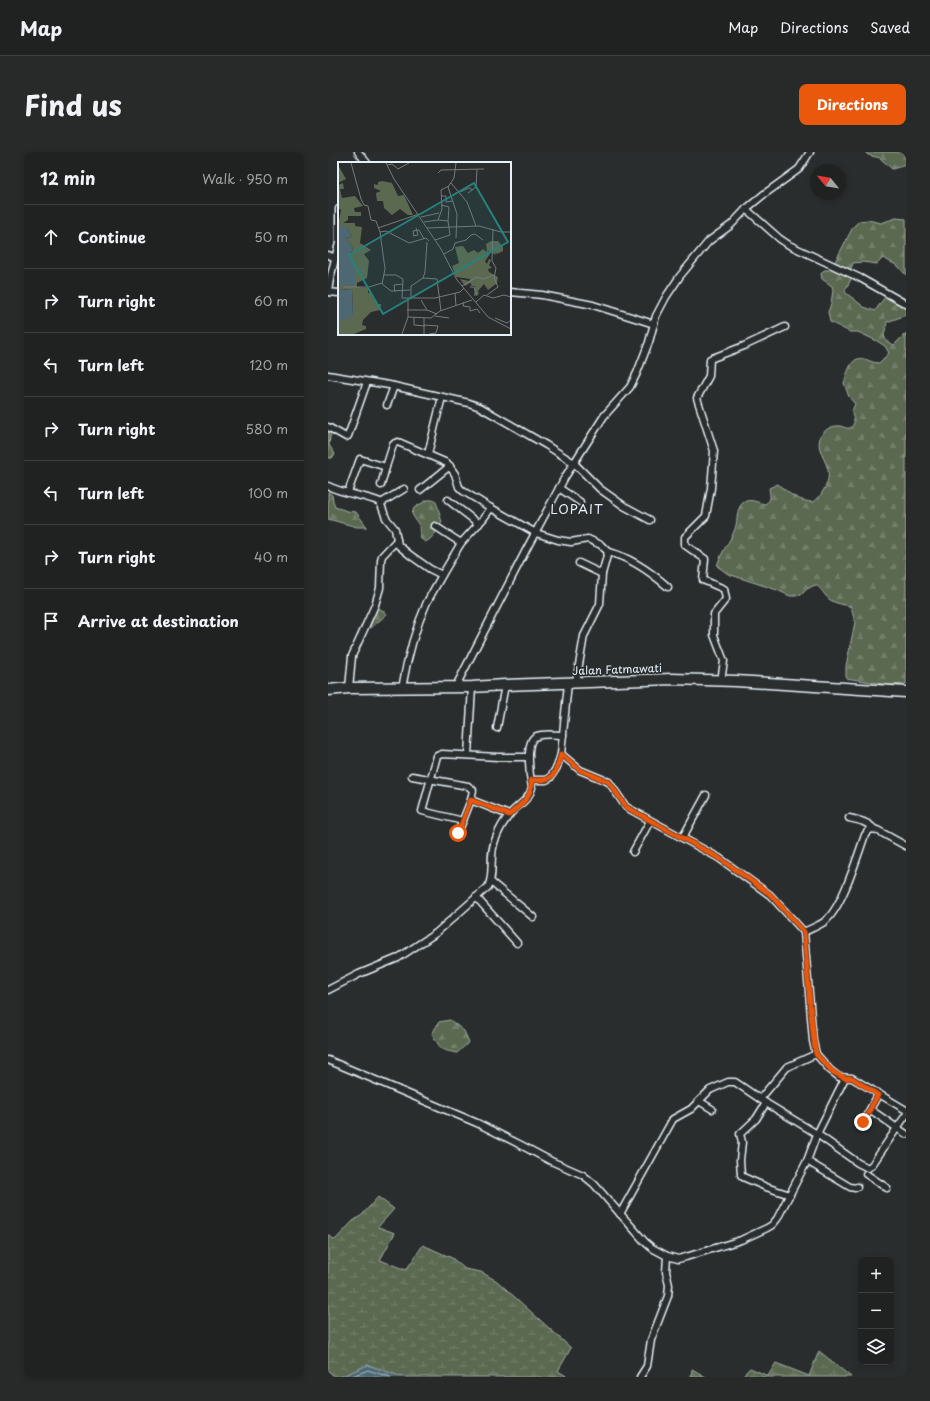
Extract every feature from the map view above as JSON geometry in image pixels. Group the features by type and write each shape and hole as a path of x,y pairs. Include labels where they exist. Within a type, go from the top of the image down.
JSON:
{"highway":[{"name":"Jalan Fatmawati","path":"328,690 349,688 472,687 505,684 672,679 863,688 906,692"}],"street":[{"path":"358,152 366,162"},
{"path":"456,686 559,488 604,416 630,387 642,361 656,316 680,276 710,241 731,225 746,209 763,195 799,169 805,162 810,152"},
{"path":"746,209 785,242 860,278 906,304"},
{"path":"338,248 328,292 338,293"},
{"path":"328,255 336,258"},
{"path":"511,292 542,295 593,304 654,324"},
{"path":"721,681 724,661 714,635 714,614 726,599 724,589 703,580 705,559 685,545 685,537 706,516 711,488 714,451 697,398 709,376 710,359 744,346 785,327"},
{"path":"328,375 394,386 469,403 480,407 574,463 604,491 624,506 650,520"},
{"path":"328,427 346,437 348,436 367,382"},
{"path":"387,404 394,386"},
{"path":"428,454 442,397"},
{"path":"381,485 395,443 398,442 447,463 463,491 536,533 558,540 571,542 588,539 601,546 608,552 621,556 657,578 668,587"},
{"path":"354,456 386,467"},
{"path":"348,492 360,459"},
{"path":"420,490 450,466"},
{"path":"328,486 381,503"},
{"path":"559,488 580,502"},
{"path":"381,503 404,489"},
{"path":"448,500 479,524"},
{"path":"381,503 386,518 395,529 398,545 430,569 442,575"},
{"path":"402,688 406,667 424,610 460,543 479,524 491,508"},
{"path":"435,526 460,543"},
{"path":"349,688 352,656 375,605 380,588 382,556 396,540"},
{"path":"531,780 546,780 550,778 557,767 561,754 572,682 584,636 600,604 602,574 608,552"},
{"path":"578,564 602,574"},
{"path":"497,728 505,684"},
{"path":"468,754 472,687"},
{"path":"328,990 359,974 398,958 436,933 488,887 491,882 492,848 496,838 509,815 528,796 532,788 529,757 531,740 537,736 563,735"},
{"path":"463,821 422,811 437,756 442,754 468,754 498,757 529,757"},
{"path":"561,754 580,770 609,782 626,807 719,858 770,894 804,932 816,1054 830,1070 839,1076 852,1078 878,1095 906,1110"},
{"path":"412,776 470,786 473,790 471,800 458,833"},
{"path":"683,837 706,795"},
{"path":"471,800 509,815"},
{"path":"849,818 859,820 870,825 874,829 906,846"},
{"path":"633,852 650,821"},
{"path":"804,932 824,922 832,914 851,876 865,835 869,830 874,829"},
{"path":"491,882 533,917"},
{"path":"476,897 517,942"},
{"path":"760,1099 789,1066 816,1054"},
{"path":"328,1060 477,1123 583,1175 594,1184 652,1248 667,1256 678,1259 686,1258 741,1240 767,1228 778,1219 807,1161 817,1134 845,1078"},
{"path":"620,1214 674,1119 686,1113 710,1090 732,1081 817,1134 858,1163 866,1167 870,1167"},
{"path":"863,1122 878,1095"},
{"path":"699,1101 712,1109"},
{"path":"766,1103 756,1119 740,1134 742,1142 740,1151 741,1174 745,1179 790,1195"},
{"path":"871,1110 906,1134"},
{"path":"862,1180 906,1115"},
{"path":"807,1161 850,1188 857,1187"},
{"path":"866,1174 887,1188"},
{"path":"640,1377 647,1366 651,1340 668,1296 670,1285 666,1272 667,1256"}],"green space":[{"path":"865,152 906,152 906,165 892,169 880,158 868,155"},
{"path":"896,218 906,219 906,275 898,266 883,258 877,264 862,262 853,263 849,274 852,277 845,291 864,307 875,311 885,297 906,303 906,315 887,322 884,335 886,341 894,345 906,333 906,684 889,685 846,678 846,666 855,622 851,607 831,601 815,585 807,589 801,595 790,596 777,590 728,574 717,566 735,529 738,510 741,504 747,501 752,501 765,504 770,499 769,488 778,484 790,494 809,502 814,502 825,488 829,474 821,453 819,443 820,438 826,430 831,427 840,426 850,428 854,423 852,413 855,404 849,397 844,383 848,370 856,360 864,359 879,363 889,353 885,346 877,341 858,332 850,332 830,322 828,312 833,290 832,286 822,279 821,274 824,270 829,270 836,260 853,227 859,221 868,220 881,223"},
{"path":"328,429 331,431 329,445 335,454 332,458 328,458"},
{"path":"328,492 332,495 335,507 356,512 367,527 357,527 328,519"},
{"path":"427,500 435,500 442,522 433,536 425,542 420,538 420,527 412,514 414,508"},
{"path":"373,603 387,614 371,628 363,625"},
{"path":"450,1020 464,1031 469,1042 457,1053 444,1050 437,1043 432,1034 439,1022"},
{"path":"378,1197 394,1209 378,1227 395,1233 380,1260 406,1270 423,1245 452,1258 465,1269 481,1272 497,1281 571,1348 558,1371 568,1377 402,1377 368,1365 340,1377 334,1377 328,1370 328,1235 335,1240 353,1221 362,1215"},
{"path":"819,1351 851,1377 741,1377 750,1368 768,1376 776,1363 809,1376"},
{"path":"692,1369 706,1377 691,1377"}],"water":[{"path":"368,1365 402,1377 340,1377"}],"tunnel":[{"path":"857,1187 862,1180"}],"district":[{"name":"LOPAIT","path":"577,508"}],"route":[{"path":"458,833 471,800 509,815 528,796 532,788 531,780 546,780 550,778 557,767 561,754 585,773 609,782 626,807 644,818 683,837 743,874 770,894 804,932 816,1054 830,1070 839,1076 852,1078 878,1095 877,1100 863,1122"}]}
